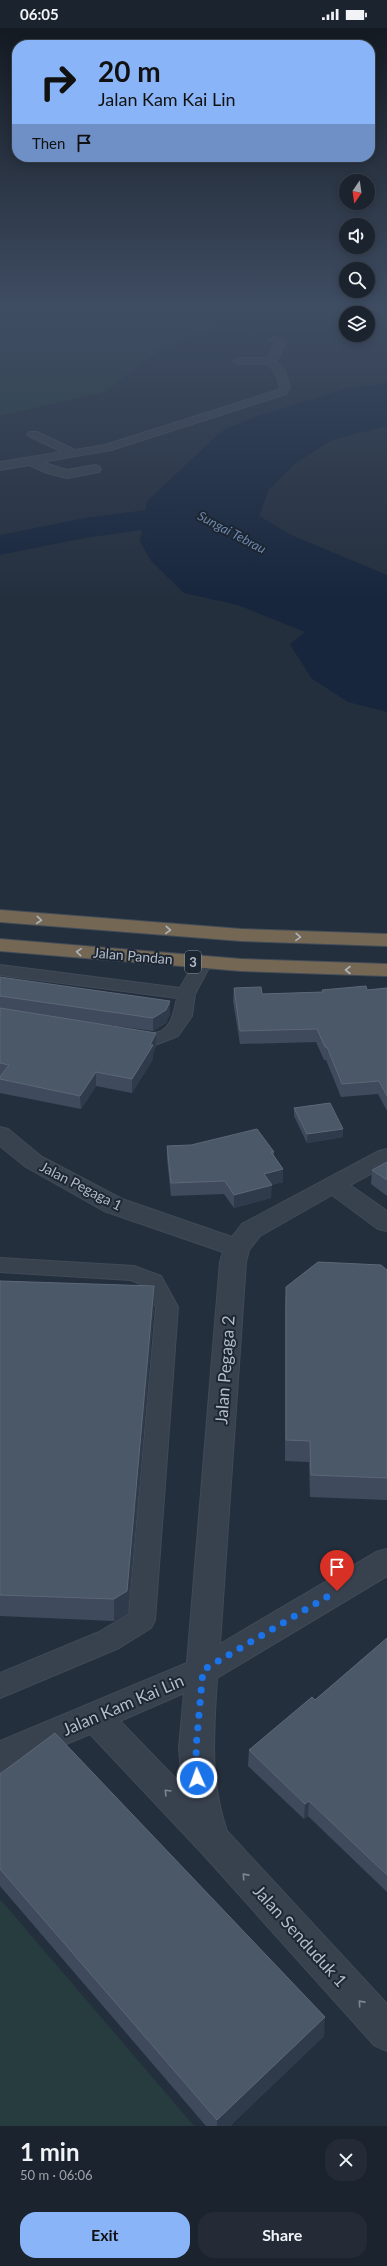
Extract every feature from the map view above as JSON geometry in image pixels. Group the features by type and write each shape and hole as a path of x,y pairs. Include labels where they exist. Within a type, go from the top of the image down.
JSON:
{"highway":[{"name":"Jalan Pandan","path":"0,916 241,936 387,940"},
{"name":"Jalan Pandan","path":"0,945 312,970 387,970"}],"street":[{"path":"0,466 32,462 107,448 248,403"},
{"path":"33,434 75,454"},
{"path":"32,462 40,467 52,471 72,474 95,469"},
{"path":"72,474 86,482"},
{"name":"Jalan Pegaga 1","path":"0,1134 34,1162 113,1205 237,1248"},
{"name":"Jalan Pegaga 2","path":"203,1670 233,1262 237,1248 251,1230 332,1184 387,1156"},
{"path":"332,1184 387,1223"},
{"name":"Jalan Kam Kai Lin","path":"0,1757 203,1670 387,1561"},
{"name":"Jalan Senduduk 1","path":"203,1670 196,1748 197,1778 201,1806 213,1841"},
{"name":"Jalan Senduduk 1","path":"95,1717 213,1841 387,2032"}],"lane":[{"path":"116,1033 155,1039 172,1032 183,1016 186,994 203,962"},
{"path":"0,970 186,994"},
{"path":"0,1265 134,1273 153,1282 167,1307 142,1620 109,1640 0,1686"}],"green space":[{"path":"0,403 57,403 0,416"},
{"path":"0,1899 194,2126 0,2126"}],"water":[{"name":"Sungai Tebrau","path":"299,403 387,403 387,426 332,440 296,463 269,490 259,516 291,535 387,575 387,712 348,702 311,678 290,644 305,632 238,605 184,593 151,561 140,541 147,501 223,430 257,416"}],"building":[{"path":"0,977 170,1001 166,1010 153,1018 0,996"},
{"path":"366,986 367,990 387,988 387,1096 379,1081 342,1084 327,1047 325,1047 317,1029 240,1031 234,988 261,987 262,994 323,992 322,990"},
{"path":"0,1008 156,1033 150,1045 153,1045 132,1079 96,1072 80,1096 0,1079 9,1065 0,1063"},
{"path":"330,1103 343,1129 307,1134 294,1108"},
{"path":"257,1129 274,1152 271,1152 283,1169 264,1174 272,1185 234,1195 225,1181 171,1183 167,1146 191,1145"},
{"path":"387,1162 387,1180 372,1170"},
{"path":"318,1262 381,1265 387,1270 387,1478 311,1475 310,1441 286,1440 286,1287"},
{"path":"0,1281 154,1286 127,1591 114,1599 0,1595"},
{"path":"387,1638 387,1875 309,1801 305,1804 249,1750 312,1697 315,1700"},
{"path":"55,1733 325,2017 217,2120 0,1869 0,1774"}],"waterway":[{"name":"Sungai Tebrau","path":"0,545 85,528 192,514"}],"route":[{"path":"197,1778 196,1748 203,1670 337,1591"}]}
